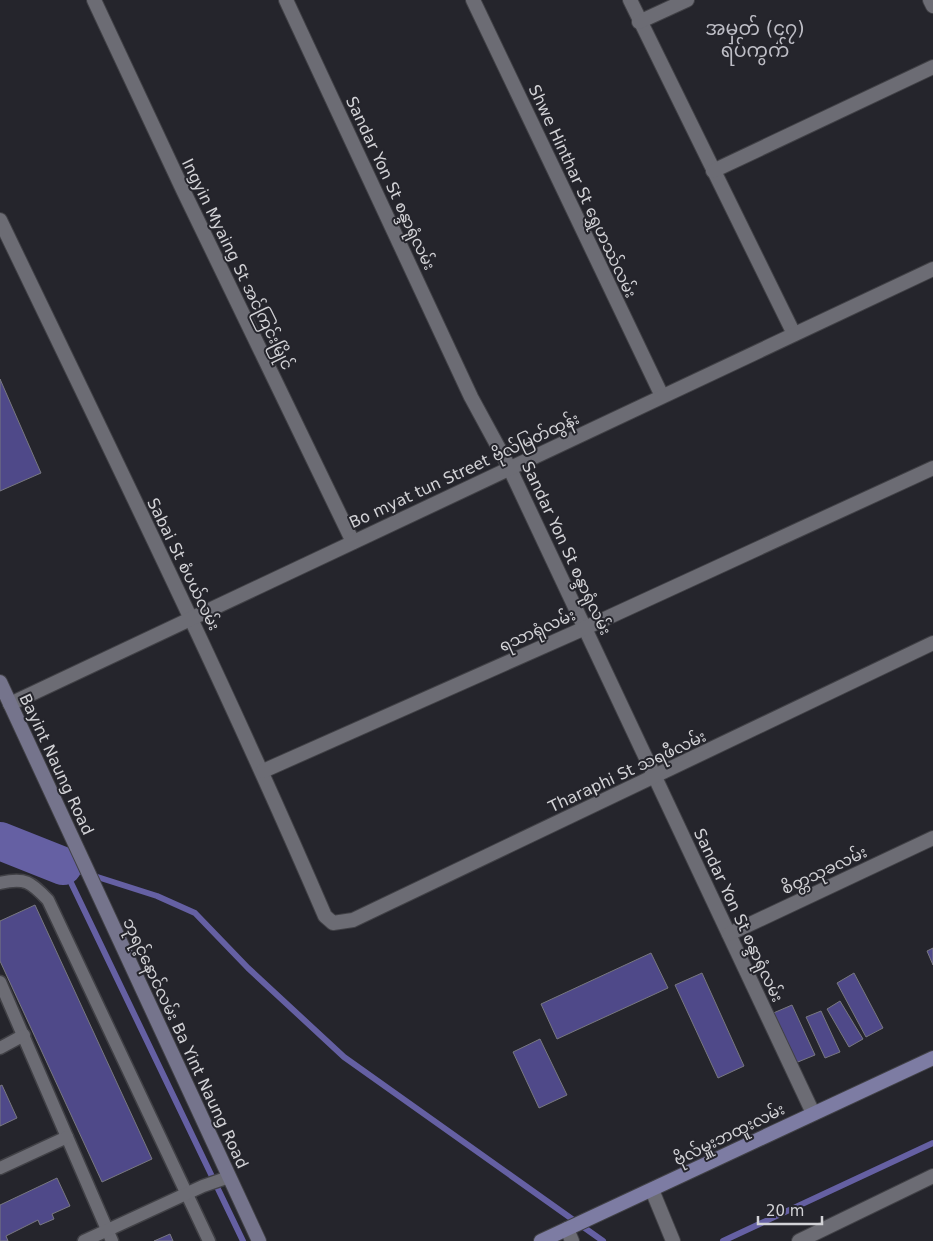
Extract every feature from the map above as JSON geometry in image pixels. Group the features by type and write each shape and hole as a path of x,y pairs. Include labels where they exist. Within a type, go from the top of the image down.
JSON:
{"main road":[{"name":"Bayint Naung Road","path":"0,682 82,860"},
{"name":"ဘုရင့်နောင်လမ်း Ba Yint Naung Road","path":"82,860 225,1178 259,1241"},
{"name":"ဗိုလ်မှူးဘထူးလမ်း","path":"541,1241 570,1235 652,1190 813,1112 933,1058"}],"street":[{"name":"Ingyin Myaing St အင်ကြင်းမြိုင်","path":"94,0 182,190 354,542"},
{"name":"Sandar Yon St စန္ဒာရုံလမ်း","path":"286,0 471,396 510,467 813,1112"},
{"name":"Shwe Hinthar St ရွှေဟဿ်လမ်း","path":"473,0 662,396"},
{"path":"630,0 639,22 794,334"},
{"path":"639,22 687,0"},
{"path":"930,0 933,6"},
{"path":"713,171 933,67"},
{"name":"Sabai St စံပယ်လမ်း","path":"0,220 263,772 325,916 334,923"},
{"name":"Bo myat tun Street ဗိုလ်မြတ်ထွန်း","path":"10,704 933,269"},
{"name":"ရသာရုံလမ်း","path":"263,772 585,628 933,468"},
{"name":"Tharaphi St သရဖီလမ်း","path":"334,923 353,920 933,643"},
{"name":"စိတ္တသုခလမ်း","path":"729,934 933,838"},
{"path":"799,1241 933,1176"},
{"path":"652,1190 674,1241"}],"lane":[{"path":"0,883 18,879 30,882 48,900 209,1241"},
{"path":"0,982 109,1236"},
{"path":"0,1048 24,1035"},
{"path":"0,1168 67,1137"},
{"path":"84,1241 109,1236 203,1186 225,1178"}],"building":[{"path":"0,379 41,473 0,491"},
{"path":"35,905 152,1159 102,1182 0,961 0,921"},
{"path":"933,948 933,965 927,951"},
{"path":"651,953 668,988 557,1039 541,1004"},
{"path":"702,973 744,1066 718,1078 675,985"},
{"path":"854,973 883,1028 866,1037 837,983"},
{"path":"840,1001 863,1039 849,1047 827,1009"},
{"path":"792,1005 815,1055 793,1064 771,1014"},
{"path":"821,1011 840,1052 825,1058 806,1017"},
{"path":"540,1039 567,1095 539,1108 513,1052"},
{"path":"2,1085 17,1118 0,1126 0,1086"},
{"path":"57,1178 70,1206 52,1214 54,1219 40,1225 38,1220 6,1236 8,1241 0,1241 0,1205"},
{"path":"170,1234 173,1241 154,1241"}],"waterway":[{"path":"0,841 63,866"},
{"path":"63,866 157,896 195,913 248,968 344,1057 603,1241"},
{"path":"63,866 243,1241"},
{"path":"723,1241 933,1143"}],"district":[{"name":"အမှတ် (၄၇) ရပ်ကွက်","path":"755,39"}]}
